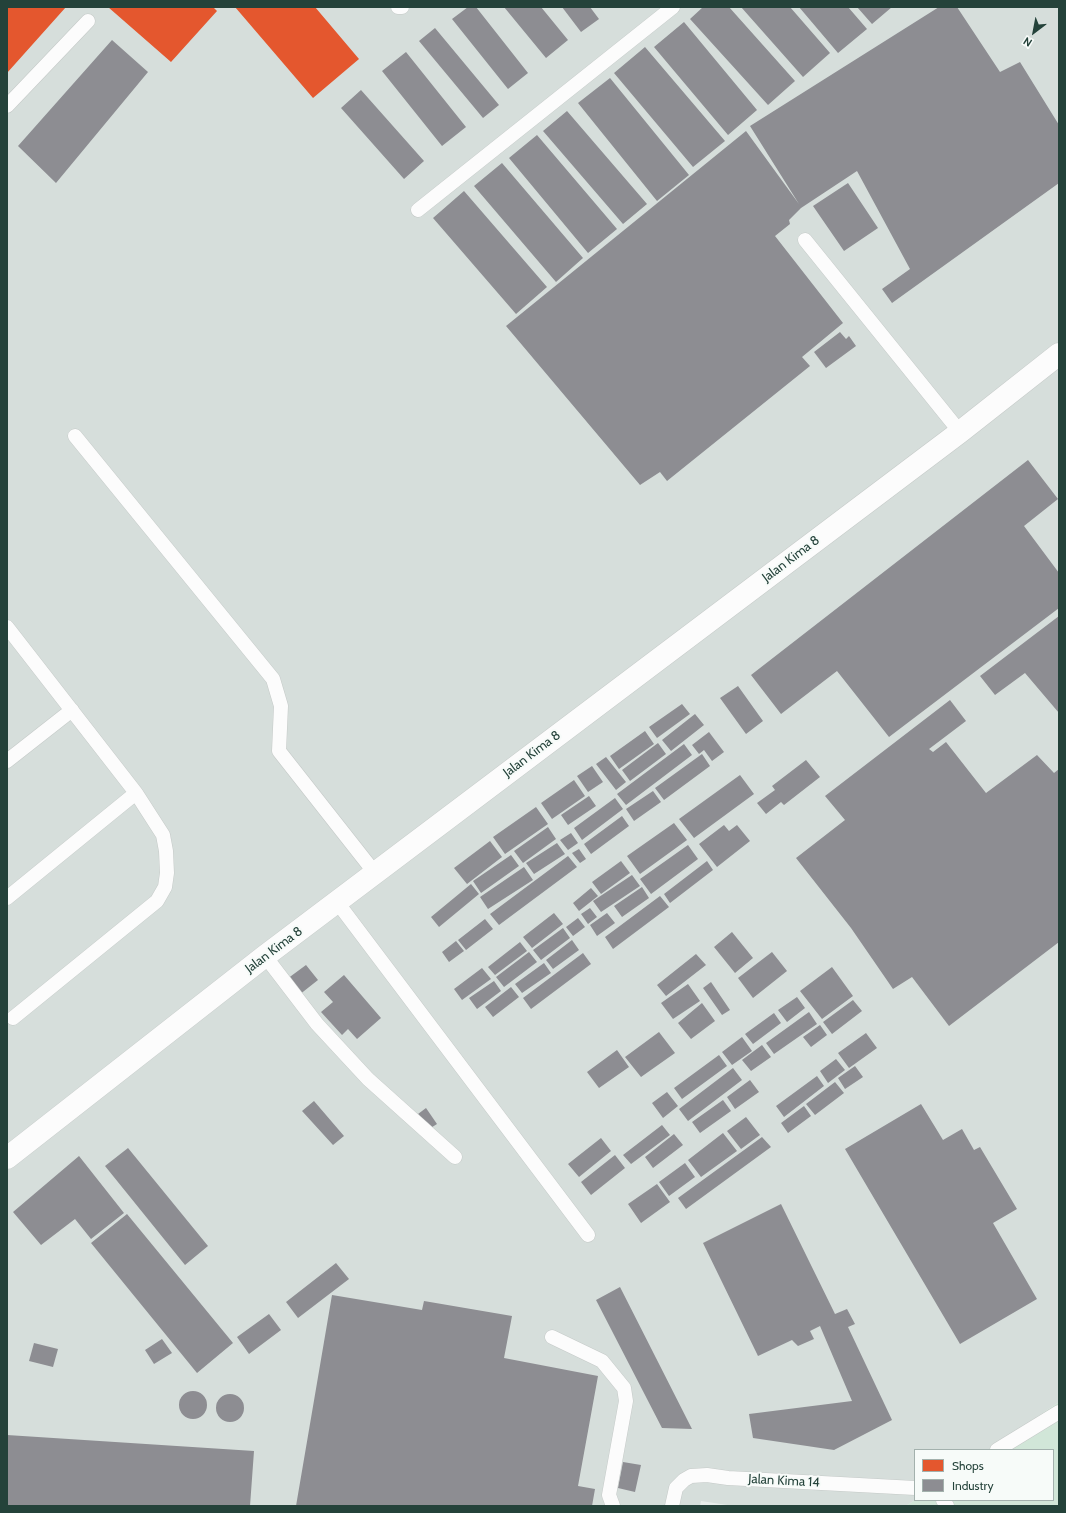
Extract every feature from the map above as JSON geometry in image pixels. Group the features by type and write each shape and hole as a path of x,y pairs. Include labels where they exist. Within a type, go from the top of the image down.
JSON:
{"street":[{"name":"Jalan Kima 8","path":"7,1158 336,902 960,432 1059,354"}],"lane":[{"path":"418,210 673,7"},
{"path":"7,106 88,21"},
{"path":"806,240 960,432"},
{"path":"75,436 273,679 281,706 279,751 375,873"},
{"path":"8,629 136,793 163,835 166,851 167,873 165,887 157,901 13,1018"},
{"path":"7,761 72,710"},
{"path":"7,898 136,793"},
{"path":"336,902 588,1235"},
{"path":"266,956 317,1024 363,1074 455,1157"},
{"path":"552,1337 602,1361 624,1388 626,1401 609,1495 613,1506"},
{"path":"999,1449 1059,1412"},
{"name":"Jalan Kima 14","path":"672,1506 676,1488 684,1480 691,1476 707,1475 728,1478 914,1488"}],"shaded area":[{"path":"7,7 1059,7 1059,1402 989,1449 914,1449 914,1501 906,1506 734,1506 701,1501 700,1506 7,1506"}],"green space":[{"path":"1059,1402 1059,1506 906,1506 914,1501 1054,1501 1054,1449 989,1449"}],"building: Shops":[{"path":"7,7 66,7 7,73"},
{"path":"108,7 213,7 217,11 171,62"},
{"path":"235,7 315,7 359,59 313,98"}],"building: Industry":[{"path":"468,7 476,7 528,73 508,89 452,19"},
{"path":"504,7 541,7 568,40 546,58"},
{"path":"562,7 590,7 599,19 581,32"},
{"path":"703,7 729,7 795,81 768,105 690,19"},
{"path":"741,7 790,7 830,53 803,77"},
{"path":"799,7 848,7 867,29 838,53"},
{"path":"857,7 892,7 872,24"},
{"path":"939,7 957,7 1000,72 1020,62 1059,125 1059,183 892,303 882,289 910,269 857,171 801,208 789,220 790,224 775,236 843,323 802,357 810,366 667,481 660,472 640,485 506,326 746,131 799,204 750,126"},
{"path":"684,22 757,110 728,135 654,47"},
{"path":"435,28 499,105 483,118 419,41"},
{"path":"112,40 148,72 56,183 18,146"},
{"path":"645,47 725,141 693,167 614,73"},
{"path":"406,52 466,127 442,146 382,71"},
{"path":"610,78 689,175 657,201 578,103"},
{"path":"361,90 424,161 404,179 341,108"},
{"path":"567,111 647,204 623,224 543,131"},
{"path":"537,135 617,229 588,253 509,158"},
{"path":"502,163 583,258 556,282 474,186"},
{"path":"848,183 878,228 844,251 813,206"},
{"path":"464,191 547,287 516,314 433,218"},
{"path":"840,332 846,339 849,336 856,346 826,368 814,352"},
{"path":"1028,460 1058,499 1024,526 1059,573 1059,608 889,737 837,671 781,714 751,675"},
{"path":"1059,616 1059,713 1025,673 995,695 980,676"},
{"path":"738,686 763,721 746,734 720,698"},
{"path":"950,700 966,721 929,749 933,752 946,742 986,793 1037,755 1054,773 1059,769 1059,942 949,1026 912,977 893,989 851,928 796,858 845,820 825,796"},
{"path":"682,704 690,714 657,738 649,727"},
{"path":"695,714 704,725 671,751 662,740"},
{"path":"645,731 654,744 619,769 610,756"},
{"path":"709,732 724,752 712,761 704,750 699,754 692,745"},
{"path":"658,743 666,754 630,781 622,770"},
{"path":"684,744 692,755 626,805 617,794"},
{"path":"702,754 710,766 664,800 655,788"},
{"path":"606,757 626,782 616,790 596,764"},
{"path":"806,760 820,777 784,805 781,802 766,814 757,803 775,790 772,786"},
{"path":"592,766 603,782 588,792 577,776"},
{"path":"740,775 754,794 694,838 679,819"},
{"path":"574,780 585,796 552,819 541,803"},
{"path":"653,791 661,802 634,821 626,809"},
{"path":"589,796 596,806 568,825 561,815"},
{"path":"615,798 623,809 582,840 574,828"},
{"path":"536,807 548,824 505,854 493,837"},
{"path":"622,816 629,826 591,854 584,844"},
{"path":"674,823 687,840 640,874 627,856"},
{"path":"724,825 729,831 737,825 750,841 717,867 699,844"},
{"path":"548,827 556,839 523,863 514,851"},
{"path":"571,833 578,843 568,850 560,840"},
{"path":"490,841 502,857 467,884 454,868"},
{"path":"557,843 565,854 534,874 526,863"},
{"path":"688,845 698,859 651,894 640,879"},
{"path":"579,849 586,859 580,863 572,853"},
{"path":"511,855 519,866 481,893 473,881"},
{"path":"568,856 577,867 499,925 490,914"},
{"path":"621,861 630,873 601,894 592,882"},
{"path":"707,861 713,870 670,903 664,894"},
{"path":"524,867 533,880 488,909 480,897"},
{"path":"632,875 640,886 601,912 593,901"},
{"path":"471,884 479,894 439,927 431,917"},
{"path":"642,887 649,898 622,917 614,906"},
{"path":"591,888 598,896 579,911 573,903"},
{"path":"660,896 669,907 613,949 605,937"},
{"path":"590,908 597,917 588,924 581,914"},
{"path":"554,913 563,924 532,948 523,937"},
{"path":"607,913 615,923 597,936 590,925"},
{"path":"578,918 585,927 573,936 566,927"},
{"path":"485,919 493,929 466,950 458,940"},
{"path":"563,928 570,938 541,960 533,950"},
{"path":"732,932 753,958 735,973 714,947"},
{"path":"572,940 579,950 553,969 546,960"},
{"path":"456,941 464,951 449,962 442,952"},
{"path":"520,942 527,951 495,975 488,967"},
{"path":"529,952 537,962 504,987 496,977"},
{"path":"772,952 787,971 753,998 738,978"},
{"path":"583,953 591,964 531,1009 523,998"},
{"path":"696,954 706,965 666,996 657,985"},
{"path":"544,963 551,973 522,993 515,984"},
{"path":"306,965 318,980 299,995 287,979"},
{"path":"832,967 853,996 822,1019 800,991"},
{"path":"482,968 491,979 462,1000 454,989"},
{"path":"344,975 381,1018 357,1039 348,1029 342,1035 321,1012 333,1002 324,992"},
{"path":"494,981 501,991 477,1009 469,998"},
{"path":"711,982 730,1010 722,1015 703,988"},
{"path":"688,984 700,1001 673,1019 661,1003"},
{"path":"511,987 519,997 493,1017 485,1007"},
{"path":"797,997 805,1008 787,1022 778,1010"},
{"path":"853,1000 862,1011 832,1034 823,1022"},
{"path":"702,1003 715,1021 691,1039 678,1023"},
{"path":"809,1012 817,1024 774,1054 766,1043"},
{"path":"774,1013 781,1023 753,1044 745,1034"},
{"path":"820,1025 827,1035 811,1047 803,1037"},
{"path":"659,1032 675,1053 641,1077 625,1057"},
{"path":"866,1033 877,1048 849,1068 838,1053"},
{"path":"742,1037 752,1051 732,1065 722,1052"},
{"path":"762,1045 771,1057 751,1071 742,1060"},
{"path":"617,1050 629,1067 599,1088 587,1072"},
{"path":"719,1055 727,1066 682,1099 674,1088"},
{"path":"836,1059 845,1070 828,1083 820,1071"},
{"path":"855,1066 863,1077 845,1089 838,1078"},
{"path":"733,1068 742,1080 688,1121 679,1109"},
{"path":"817,1076 824,1086 784,1117 776,1106"},
{"path":"750,1080 759,1092 735,1109 727,1097"},
{"path":"835,1082 844,1093 815,1115 806,1104"},
{"path":"667,1092 678,1106 663,1118 652,1103"},
{"path":"723,1100 731,1111 700,1133 692,1122"},
{"path":"314,1101 344,1136 333,1145 302,1111"},
{"path":"921,1104 943,1140 962,1129 974,1150 980,1147 1017,1209 993,1223 1037,1299 960,1344 845,1149"},
{"path":"804,1106 811,1116 788,1133 781,1123"},
{"path":"426,1108 437,1124 429,1129 418,1114"},
{"path":"746,1117 760,1135 741,1149 727,1131"},
{"path":"662,1125 670,1135 631,1164 623,1155"},
{"path":"723,1133 737,1151 701,1177 688,1160"},
{"path":"674,1134 683,1145 653,1168 645,1157"},
{"path":"762,1137 771,1147 686,1209 678,1198"},
{"path":"601,1138 611,1151 579,1177 568,1164"},
{"path":"128,1148 208,1246 185,1265 105,1166"},
{"path":"615,1155 625,1168 591,1195 581,1182"},
{"path":"79,1156 124,1213 91,1239 75,1219 41,1245 13,1212"},
{"path":"685,1163 695,1177 669,1196 659,1182"},
{"path":"657,1184 670,1202 641,1223 628,1204"},
{"path":"781,1204 835,1314 847,1309 855,1324 848,1327 892,1420 834,1450 753,1438 749,1414 852,1401 820,1326 810,1331 814,1339 798,1346 792,1340 758,1356 703,1243"},
{"path":"127,1214 233,1343 197,1373 91,1243"},
{"path":"336,1263 349,1279 298,1318 286,1302"},
{"path":"620,1287 692,1429 662,1428 596,1300"},
{"path":"332,1295 422,1310 424,1301 512,1316 504,1358 598,1376 578,1486 595,1489 592,1506 296,1506"},
{"path":"269,1314 281,1330 249,1354 237,1337"},
{"path":"162,1339 172,1353 154,1364 145,1350"},
{"path":"34,1343 58,1349 53,1367 29,1361"},
{"path":"193,1391 203,1395 207,1405 203,1415 193,1419 183,1415 179,1405 183,1395"},
{"path":"230,1394 240,1398 244,1408 240,1418 230,1422 220,1418 216,1408 220,1398"},
{"path":"7,1435 254,1451 250,1506 7,1506"},
{"path":"623,1462 641,1465 635,1492 618,1488"}]}
